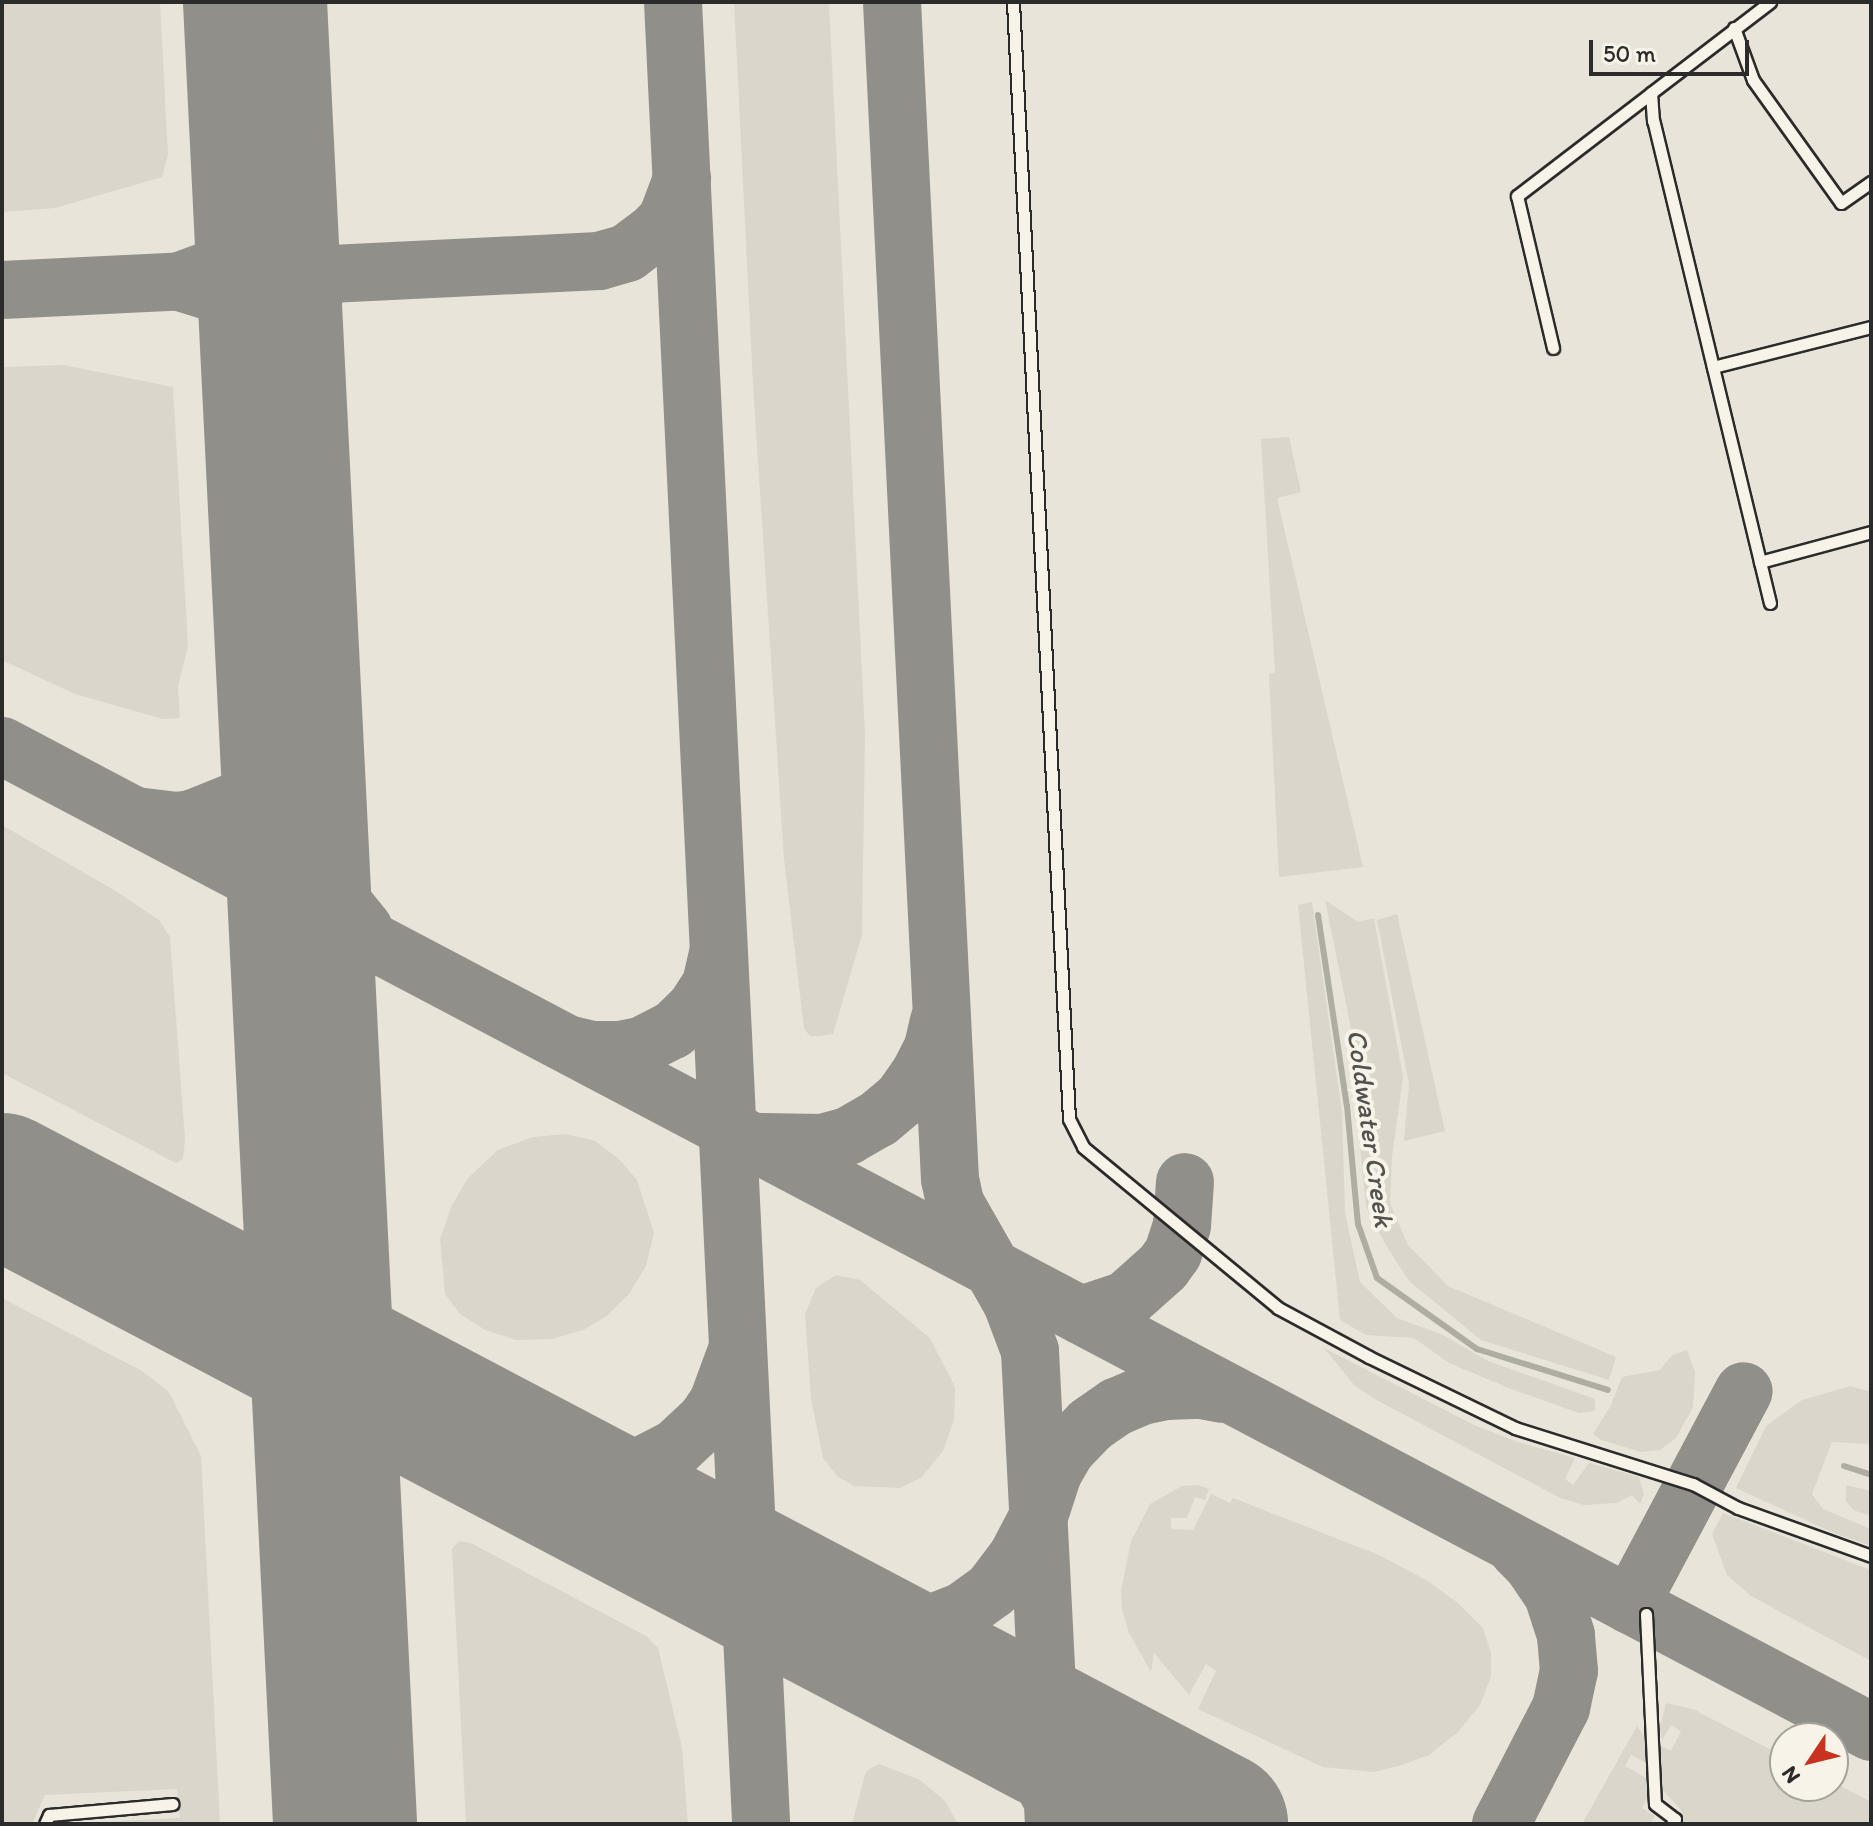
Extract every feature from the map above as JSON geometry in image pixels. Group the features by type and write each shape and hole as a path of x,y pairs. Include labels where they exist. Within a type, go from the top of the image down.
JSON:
{"lane":[{"path":"1013,2 1069,1119 1083,1147 1278,1308 1355,1350 1515,1428 1693,1484 1738,1508 1871,1556"},
{"path":"1553,348 1517,196 1770,2"},
{"path":"1734,28 1753,80 1841,203 1871,182"},
{"path":"1651,93 1653,121 1770,603"},
{"path":"1713,367 1871,327"},
{"path":"1760,562 1871,532"},
{"path":"1646,1614 1655,1804 1675,1819 1672,1824"},
{"path":"45,1824 49,1815 173,1804"}],"shaded area":[{"path":"2,2 1871,2 1871,1824 2,1824"},
{"path":"2,2 160,2 168,155 162,177 55,208 2,212"},
{"path":"734,2 829,2 865,734 862,935 833,1034 819,1036 810,1036 804,1029 784,859 753,384"},
{"path":"64,365 173,387 188,646 178,686 180,718 163,719 75,694 2,660 2,367"},
{"path":"1289,437 1301,492 1277,498 1363,867 1279,877 1269,674 1275,673 1261,439"},
{"path":"2,825 119,893 159,920 170,937 185,1139 183,1159 176,1163 2,1073"},
{"path":"1325,900 1358,922 1374,918 1403,1077 1392,1157 1390,1203 1408,1245 1448,1286 1616,1357 1609,1380 1481,1340 1409,1281 1384,1242 1366,1206 1357,1116 1357,1058"},
{"path":"1312,902 1342,1112 1345,1213 1360,1282 1397,1318 1443,1335 1488,1361 1595,1399 1595,1411 1579,1413 1511,1389 1449,1363 1414,1338 1366,1335 1340,1320 1298,905"},
{"path":"1397,914 1445,1131 1404,1141 1409,1084 1377,920"},
{"path":"566,1134 595,1141 619,1159 637,1180 654,1233 646,1266 629,1294 607,1316 583,1330 552,1339 516,1340 485,1330 460,1314 445,1294 440,1239 452,1205 468,1178 498,1150 533,1137"},
{"path":"836,1275 860,1280 930,1338 955,1387 954,1420 943,1451 921,1478 900,1488 854,1486 838,1477 823,1458 811,1399 805,1314 816,1288"},
{"path":"2,1298 142,1371 169,1392 201,1456 220,1824 61,1824 180,1818 177,1789 45,1795 32,1824 2,1824"},
{"path":"1324,1348 1474,1425 1518,1442 1575,1458 1565,1479 1573,1485 1589,1463 1639,1477 1644,1494 1640,1504 1632,1495 1617,1503 1584,1505 1560,1498 1373,1398 1355,1386"},
{"path":"1687,1350 1695,1372 1693,1407 1676,1438 1660,1450 1641,1452 1601,1440 1593,1434 1610,1407 1622,1377 1660,1370 1672,1355"},
{"path":"1851,1386 1871,1392 1871,1444 1832,1442 1812,1494 1823,1509 1871,1529 1871,1546 1834,1533 1736,1488 1766,1426 1802,1400"},
{"path":"1198,1485 1209,1489 1205,1500 1195,1497 1187,1518 1171,1518 1171,1529 1193,1530 1211,1494 1230,1503 1233,1498 1379,1555 1428,1581 1458,1603 1483,1628 1491,1653 1491,1677 1480,1705 1458,1732 1429,1755 1402,1765 1374,1772 1323,1767 1198,1709 1216,1671 1206,1664 1189,1695 1154,1653 1151,1672 1129,1633 1122,1610 1121,1591 1131,1541 1150,1504 1182,1486"},
{"path":"1846,1485 1871,1491 1871,1516 1853,1510 1846,1501"},
{"path":"1723,1513 1871,1570 1871,1661 1751,1596 1727,1575 1712,1534"},
{"path":"459,1541 471,1543 646,1636 658,1648 682,1748 688,1824 466,1824 452,1549"},
{"path":"1666,1703 1693,1709 1769,1749 1769,1802 1849,1802 1849,1790 1871,1802 1871,1824 1680,1824 1683,1817 1681,1810 1661,1788 1659,1745 1671,1751 1681,1731 1671,1725 1662,1741 1660,1727"},
{"path":"1637,1726 1645,1738 1648,1764 1631,1755 1625,1766 1648,1779 1650,1791 1642,1808 1655,1816 1650,1824 1582,1824"},
{"path":"879,1764 920,1780 945,1801 958,1824 852,1824 866,1771"}],"waterway":[{"name":"Coldwater Creek","path":"1318,915 1347,1106 1358,1224 1377,1278 1477,1349 1608,1390"},
{"name":"Coldwater Creek","path":"1844,1466 1871,1475"}],"taxiway":[{"path":"673,2 761,1824"},
{"path":"892,2 950,1179 955,1203 1012,1303 1030,1351 1054,1824"},
{"path":"2,290 599,261 627,253 655,232 667,219 682,179"},
{"path":"180,281 215,268 237,247 256,216 264,184"},
{"path":"183,283 220,294 247,315 265,348 275,384"},
{"path":"136,816 177,821 192,819 239,800 264,774 277,753 290,694"},
{"path":"2,746 1871,1732"},
{"path":"297,810 321,876 364,929"},
{"path":"571,1045 593,1050 620,1050 641,1046 673,1030 695,1009 711,984 718,953"},
{"path":"759,1142 822,1143 848,1136 878,1119 902,1099 919,1075 933,1047 939,1022"},
{"path":"1081,1315 1126,1300 1163,1267 1173,1253 1182,1226 1185,1182"},
{"path":"543,1472 619,1472 639,1467 676,1448 706,1420 718,1402 736,1353"},
{"path":"1041,1510 1053,1473 1067,1449 1090,1425 1116,1407 1165,1391 1201,1390 1223,1394"},
{"path":"1630,1605 1744,1391"},
{"path":"750,1580 855,1626 903,1630 925,1626 963,1611 992,1590 1017,1557 1039,1515"},
{"path":"673,1540 727,1583 740,1602 751,1632"},
{"path":"1501,1824 1561,1708 1569,1671 1566,1635 1553,1595 1532,1564 1518,1550"},
{"path":"1049,1683 1059,1708 1078,1738 1120,1774"},
{"path":"963,1692 994,1714 1026,1747 1049,1794"}],"runway":[{"path":"255,2 345,1824"},
{"path":"2,1185 1216,1824"}]}
